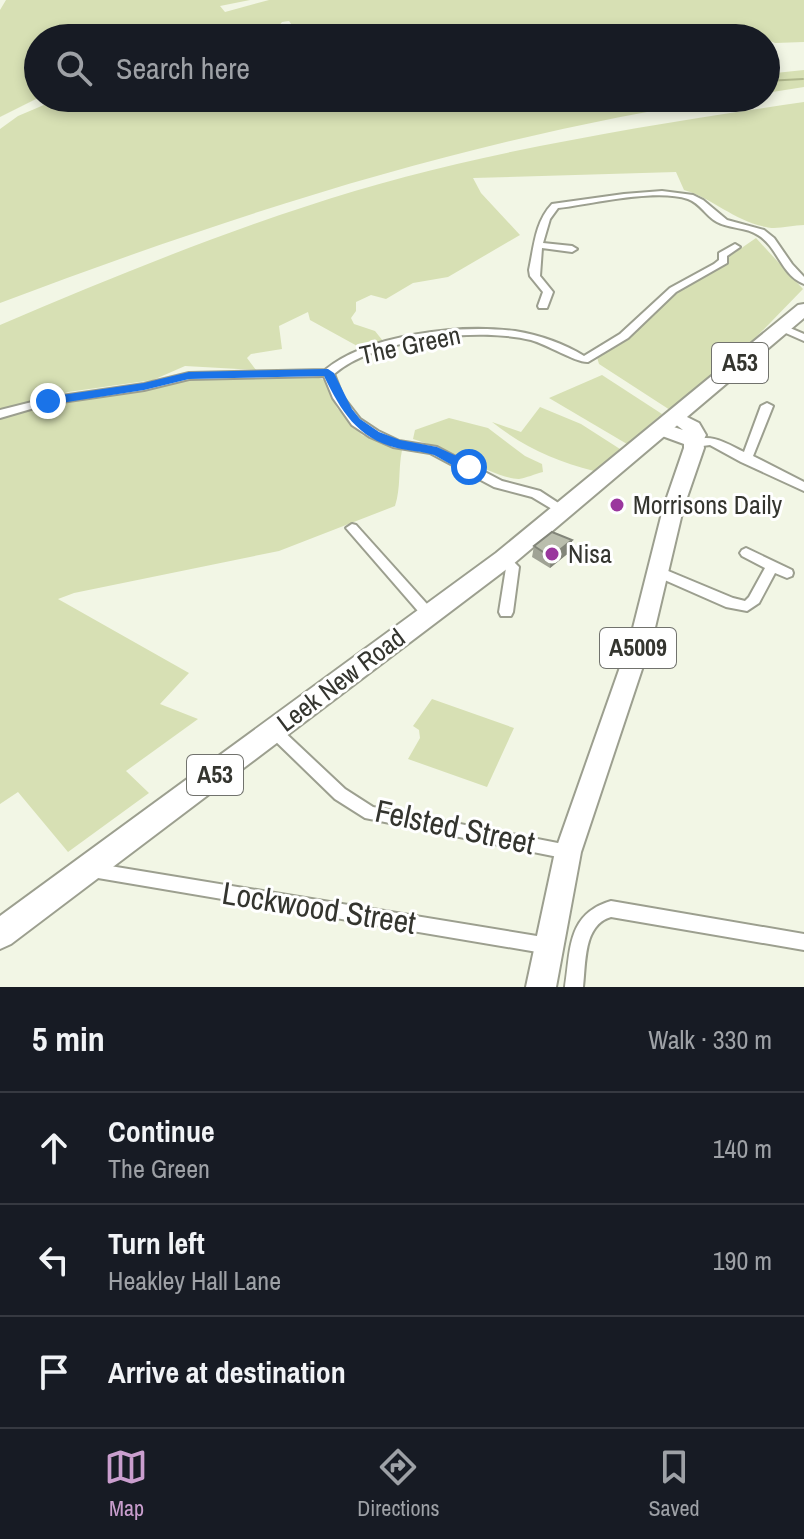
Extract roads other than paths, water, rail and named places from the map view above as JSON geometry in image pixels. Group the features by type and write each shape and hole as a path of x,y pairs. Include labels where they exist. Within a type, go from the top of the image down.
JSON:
{"highway":[{"name":"A53","path":"668,423 804,309"},
{"name":"Leek New Road","path":"0,934 504,559 668,423"}],"main road":[{"path":"668,423 694,441"},
{"name":"A5009","path":"541,987 568,852 642,636 656,571 694,441"}],"street":[{"path":"543,306 549,297 535,276 538,245 550,210 555,206 668,194 686,196 708,206 718,219 755,229 766,236 782,253 797,278 804,281"},
{"path":"538,245 572,249"},
{"name":"The Green","path":"562,511 536,494 498,484 433,450 397,444 374,434 356,422 328,373 334,366 356,354 383,345 473,333 537,339 565,348 584,360 624,336 673,290 717,266 724,261 722,255 735,247"},
{"path":"783,328 804,338"},
{"path":"0,414 48,401 144,387 189,376 328,373"},
{"path":"745,459 754,447 758,423 767,406"},
{"path":"694,441 712,441 804,487"},
{"path":"359,531 429,614"},
{"path":"746,553 787,573"},
{"path":"504,559 513,567 506,612"},
{"path":"656,571 731,603 747,606 754,600 772,566"},
{"name":"Felsted Street","path":"274,731 340,794 370,813 568,852"},
{"name":"Lockwood Street","path":"89,870 551,938 583,936"},
{"path":"574,987 588,918 598,910 611,909 804,942"}],"waterway":[{"path":"780,80 803,79"}],"place":[{"name":"Morrisons Daily","path":"617,505"},
{"name":"Nisa","path":"552,554"}]}
